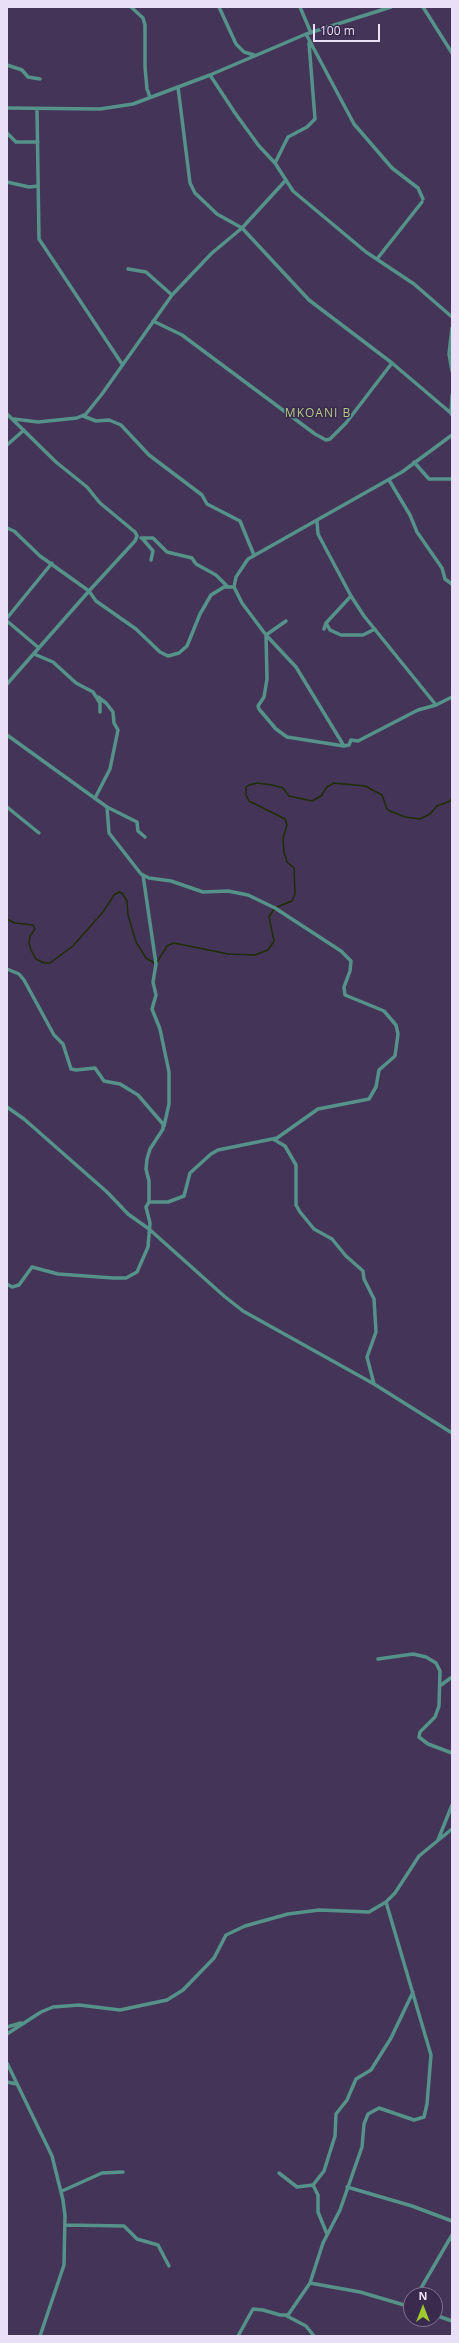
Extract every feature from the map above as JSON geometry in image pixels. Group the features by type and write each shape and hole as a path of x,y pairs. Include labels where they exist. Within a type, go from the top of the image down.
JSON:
{"street":[{"path":"131,7 143,18 145,25 146,74 150,97"},
{"path":"219,7 236,44 244,52 255,56"},
{"path":"300,7 311,33"},
{"path":"7,108 37,110 113,109 210,75 306,34 391,7"},
{"path":"423,7 452,53"},
{"path":"306,34 354,124 392,168 418,188 422,200 377,259"},
{"path":"275,163 288,137 307,127 315,120 309,42"},
{"path":"7,65 22,70 28,77 40,79"},
{"path":"210,75 259,146 275,163 299,197 377,259 414,284 452,317"},
{"path":"178,87 190,183 195,193 217,214 242,228 300,292 392,363 452,414"},
{"path":"37,110 40,239 122,364"},
{"path":"7,133 16,142 38,142"},
{"path":"82,416 102,394 172,294 212,253 242,228 286,180"},
{"path":"7,182 24,186 38,186"},
{"path":"128,269 146,272 172,294"},
{"path":"153,322 182,335 315,434 326,440 330,439 346,423 392,363"},
{"path":"452,328 449,354 452,371"},
{"path":"452,396 452,414"},
{"path":"7,414 56,462 87,487 154,551 151,560"},
{"path":"12,419 38,422 82,416 96,421 109,420 121,425 149,455 202,495 208,504 240,521 254,555"},
{"path":"7,445 24,430"},
{"path":"344,746 290,659 266,635 242,603 234,587 236,577 241,567 254,555 317,522 389,480 452,435"},
{"path":"414,462 429,479 452,478"},
{"path":"389,480 410,515 417,532 442,568 445,579 452,584"},
{"path":"317,522 318,534 351,596 375,629 436,705"},
{"path":"7,528 14,531 32,549 89,591 96,601 136,629 160,652 168,656 179,653 187,646 200,614 211,595 227,586"},
{"path":"7,684 131,546 137,536"},
{"path":"141,538 153,538 167,552 192,558 196,564 216,575 227,586 234,587"},
{"path":"7,618 52,563"},
{"path":"324,629 326,624 351,596"},
{"path":"7,621 39,648"},
{"path":"266,635 286,621"},
{"path":"326,624 330,630 341,635 363,635 375,629"},
{"path":"266,635 268,663 266,689 264,698 258,706 263,715 276,729 287,737 344,746 349,745 351,740 358,741 418,710 436,705 452,697"},
{"path":"34,654 59,666 76,682 106,703 113,712 113,722 118,731 110,769 95,798"},
{"path":"98,697 100,712"},
{"path":"7,736 107,807 137,822 138,831 145,837"},
{"path":"7,807 40,833"},
{"path":"107,807 109,833 143,875 153,879 171,881 186,888 204,892 228,891 248,895 275,908 349,959 350,971 344,987 345,995 384,1012 396,1025 398,1043 395,1056 379,1070 376,1087 369,1099 318,1109 280,1136 273,1139 218,1150 211,1154 190,1173 187,1178 184,1196 168,1202 150,1201"},
{"path":"7,1284 12,1286 19,1285 32,1267 58,1274 113,1278 133,1275 140,1269 148,1247 150,1222 146,1207 150,1201 150,1181 146,1170 147,1159 150,1148 164,1126 169,1104 169,1072 160,1029 152,1009 156,995 153,982 156,964 143,875"},
{"path":"7,969 19,974 24,980 54,1035 63,1044 71,1069 76,1070 95,1068 104,1081 120,1084 134,1092 164,1126"},
{"path":"7,1108 48,1140 114,1198 128,1214 149,1229 243,1311 374,1384 452,1433"},
{"path":"273,1139 285,1146 296,1166 296,1205 300,1212 314,1229 332,1239 346,1256 362,1268 364,1279 374,1299 376,1327 367,1360 374,1384"},
{"path":"378,1659 413,1654 426,1657 436,1663 440,1671 441,1685 437,1712 420,1732 419,1737 428,1744 452,1753"},
{"path":"441,1685 452,1677"},
{"path":"437,1842 452,1805"},
{"path":"7,2034 41,2012 65,2005 120,2010 167,2000 183,1990 214,1958 226,1935 245,1926 288,1914 319,1910 369,1912 386,1902 395,1893 419,1856 452,1829"},
{"path":"285,2315 290,2313 310,2283 327,2234 340,2210 362,2147 364,2124 368,2114 380,2108 414,2120 424,2117 432,2060 386,1902"},
{"path":"279,2173 295,2187 313,2185 324,2171 335,2136 336,2114 347,2100 356,2081 371,2070 391,2038 413,1992"},
{"path":"7,2027 24,2022"},
{"path":"7,2063 52,2156 62,2191 65,2225 64,2265 40,2336"},
{"path":"7,2082 17,2084"},
{"path":"62,2191 102,2173 123,2172"},
{"path":"313,2185 318,2195 318,2212 327,2234"},
{"path":"347,2188 412,2206 452,2221"},
{"path":"65,2225 124,2226 137,2238 156,2244 169,2266"},
{"path":"423,2287 452,2235"},
{"path":"310,2283 360,2292 403,2305"},
{"path":"238,2336 253,2309 285,2315 306,2326 314,2336"}],"waterway":[{"path":"277,907 292,901 295,894 294,868 287,862 284,852 283,838 287,825 285,819 249,801 246,795 246,787 249,785 257,783 272,785 283,788 289,796 312,801 321,796 327,787 334,783 365,786 382,795 387,809 390,811 405,817 420,819 430,814 437,806 450,801 452,798"},
{"path":"452,786 452,794"},
{"path":"7,919 15,923 33,925 35,929 30,936 29,943 31,950 36,959 44,963 50,963 73,946 103,912 114,895 119,892 122,893 127,901 128,915 136,942 146,958 156,964 167,946 174,943 228,954 255,955 268,950 274,941 269,917 274,909"}],"district":[{"name":"MKOANI B","path":"318,414"}]}
